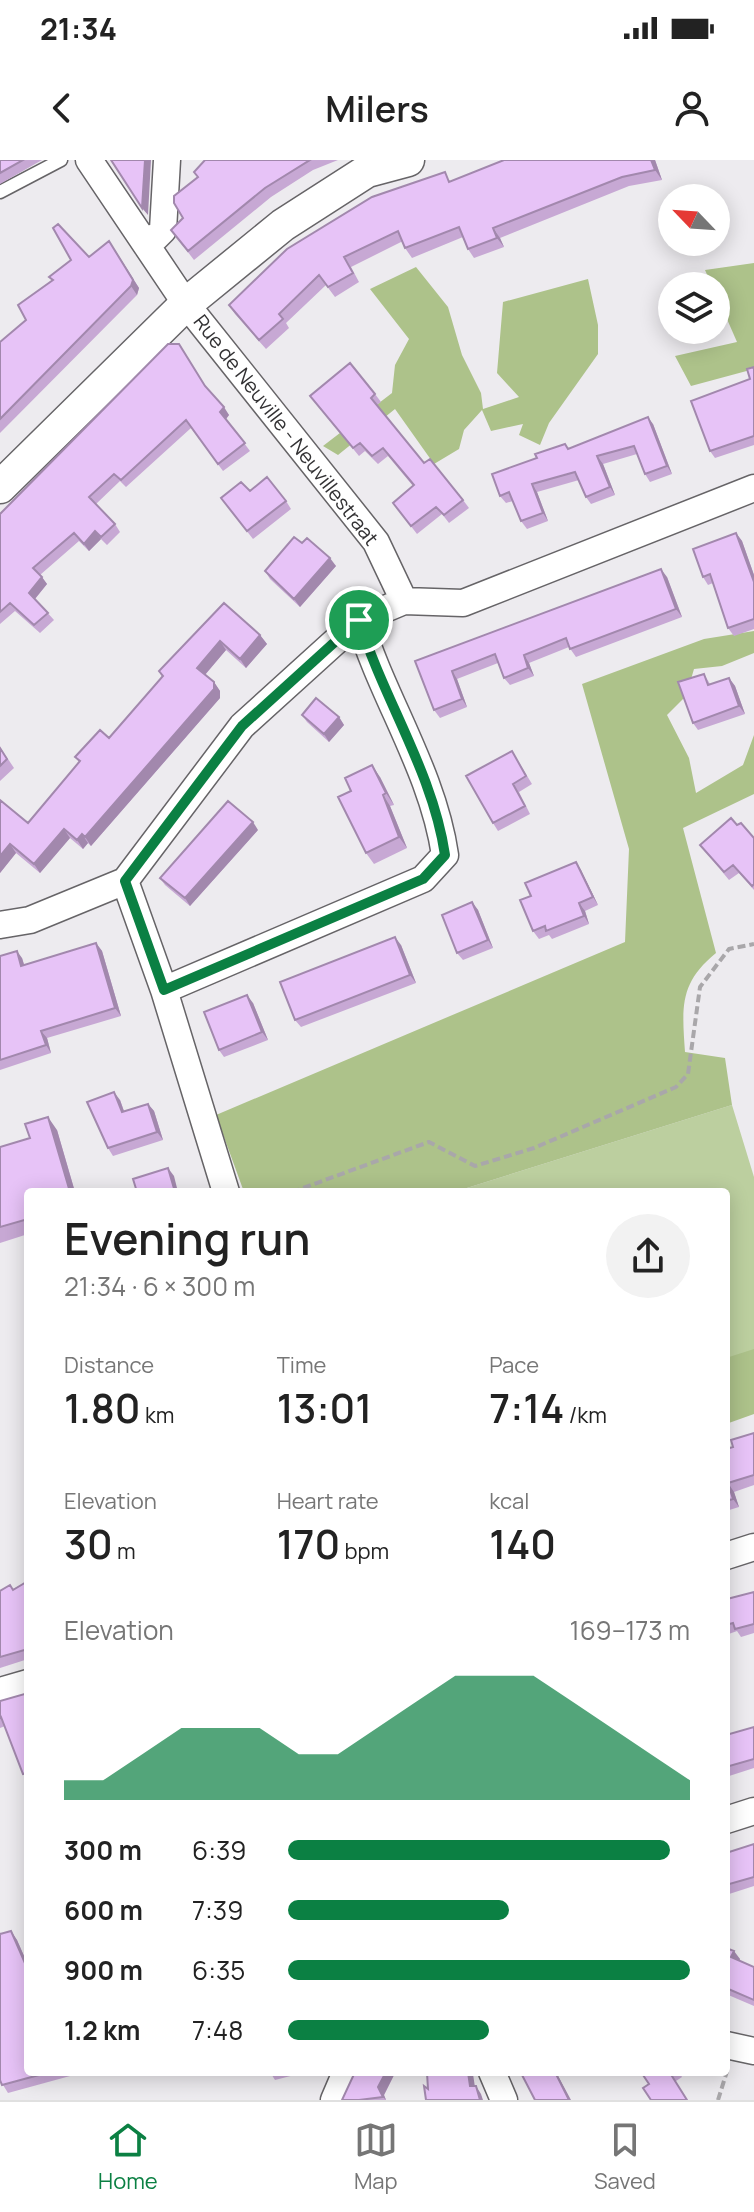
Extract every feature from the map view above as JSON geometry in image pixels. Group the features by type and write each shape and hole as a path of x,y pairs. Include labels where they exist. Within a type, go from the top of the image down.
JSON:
{"street":[{"name":"Rue de Neuville - Neuvillestraat","path":"89,160 186,304 376,542 404,601"},
{"path":"147,246 163,230 167,160"},
{"path":"0,487 186,304 283,225 367,171 408,160"},
{"path":"0,925 30,920 125,881 242,726 359,620 404,601 463,603 754,488"},
{"path":"164,990 423,879 445,855 439,816 370,657 359,620"},
{"path":"125,881 164,990 225,1188"},
{"path":"730,1555 754,1547"},
{"path":"0,1691 24,1684"},
{"path":"730,1819 754,1811"},
{"path":"334,2100 344,2076"},
{"path":"494,2076 504,2100"}],"lane":[{"path":"0,192 61,160"}],"path":[{"path":"303,1188 429,1142 475,1166 534,1148 676,1087 688,1074 700,987 729,949 754,944"},
{"path":"730,2069 738,2048"},
{"path":"718,2100 727,2076"}],"green space":[{"path":"754,263 754,369 691,386 675,356 737,342 730,326 730,272 705,270"},
{"path":"416,267 448,307 462,355 481,393 483,409 519,397 497,373 503,302 588,279 598,325 598,354 549,423 540,445 519,435 523,424 491,431 482,410 464,430 459,449 434,464 395,409 338,455 323,446 392,393 395,365 409,339 370,289"},
{"path":"754,631 754,653 722,666 694,669 686,696 667,715 689,758 696,793 743,765 754,735 754,794 683,828 716,953 689,986 683,1022 685,1052 725,1058 732,1105 467,1188 243,1188 216,1115 625,942 629,849 582,684 704,639"},
{"path":"732,1105 754,1177 754,1350 730,1358 730,1188 467,1188"},
{"path":"754,1349 754,1414 730,1423 730,1357"}],"building":[{"path":"0,160 23,160 0,173"},
{"path":"111,160 145,160 142,208"},
{"path":"205,160 310,160 265,188 188,251 171,230 183,218 174,203 174,196 198,177 194,172"},
{"path":"504,160 651,160 655,170 622,177 493,228 497,238 468,249 459,227 405,248 398,231 344,257 353,273 328,287 319,275 279,314 283,319 259,340 229,305 287,249 372,197 445,172 449,182"},
{"path":"58,224 89,257 109,241 133,280 131,286 0,419 0,342 26,320 18,305 53,280 49,277 71,260 53,228"},
{"path":"168,344 179,344 205,386 224,407 220,412 245,443 218,464 186,420 121,480 114,474 89,497 115,524 101,537 95,531 84,544 74,533 33,568 42,577 29,593 48,613 34,625 10,603 0,612 0,514"},
{"path":"350,363 375,394 371,398 424,463 430,459 463,500 444,515 436,507 411,526 393,503 414,485 383,448 372,456 360,443 353,448 310,396"},
{"path":"754,367 754,436 710,451 691,401 750,379 747,369"},
{"path":"648,417 667,466 645,474 634,446 597,456 610,487 586,497 575,472 532,484 543,513 521,521 509,492 500,496 492,474 537,458 535,454 565,444 568,449"},
{"path":"267,477 286,501 247,531 221,498 241,482 250,491"},
{"path":"736,533 754,582 754,619 728,628 710,574 703,577 693,549"},
{"path":"294,537 302,543 307,538 330,558 294,599 265,571"},
{"path":"661,569 676,609 570,649 566,638 524,655 528,668 504,678 495,654 452,671 462,699 434,710 415,661"},
{"path":"224,603 260,635 240,659 220,641 197,668 214,682 214,689 85,837 82,834 77,840 64,829 34,864 10,844 0,856 0,800 28,823 80,761 75,757 100,730 109,738 163,676 159,671"},
{"path":"704,674 708,685 729,678 739,706 693,723 678,682"},
{"path":"316,698 339,717 324,734 302,715"},
{"path":"0,748 7,759 0,766"},
{"path":"512,751 526,776 513,784 525,806 493,823 466,776"},
{"path":"372,765 386,793 383,795 399,837 366,853 338,797 351,791 345,778"},
{"path":"228,801 253,822 185,898 160,878"},
{"path":"731,818 737,825 741,823 754,838 752,886 733,865 724,872 700,845"},
{"path":"576,862 593,897 579,903 584,916 546,931 545,926 533,931 520,900 531,896 525,883"},
{"path":"472,902 488,940 457,953 442,915"},
{"path":"395,937 410,975 295,1020 280,982"},
{"path":"96,943 115,1008 41,1031 46,1045 0,1060 0,956 17,951 21,966"},
{"path":"247,995 262,1032 219,1050 204,1012"},
{"path":"114,1092 122,1112 148,1104 157,1132 108,1148 87,1102"},
{"path":"48,1117 69,1188 24,1188 24,1220 0,1227 0,1147 30,1138 25,1124"},
{"path":"168,1168 174,1188 136,1188 133,1179"},
{"path":"754,1433 754,1475 730,1482 730,1448 733,1447 731,1440"},
{"path":"24,1583 24,1650 0,1657 0,1591 10,1585 13,1590"},
{"path":"754,1592 754,1624 735,1629 733,1623 730,1624 730,1598"},
{"path":"24,1694 24,1774 0,1718 0,1701"},
{"path":"754,1727 754,1759 730,1766 730,1734"},
{"path":"754,1844 754,1877 730,1884 730,1852"},
{"path":"11,1931 24,1961 24,2076 35,2076 2,2085 0,2080 0,1934"},
{"path":"730,1950 734,1951 731,1957 754,1967 754,2000 730,1990"},
{"path":"353,2076 384,2076 378,2087 383,2097 342,2100"},
{"path":"427,2076 469,2076 470,2086 476,2086 480,2100 426,2100 424,2086 428,2089"},
{"path":"523,2076 557,2076 569,2100 535,2100"},
{"path":"644,2076 672,2076 687,2100 651,2100 643,2088 649,2084"}],"route":[{"path":"359,620 370,657 439,816 445,855 423,879 164,990 125,881 155,837 242,726 359,620"}]}
